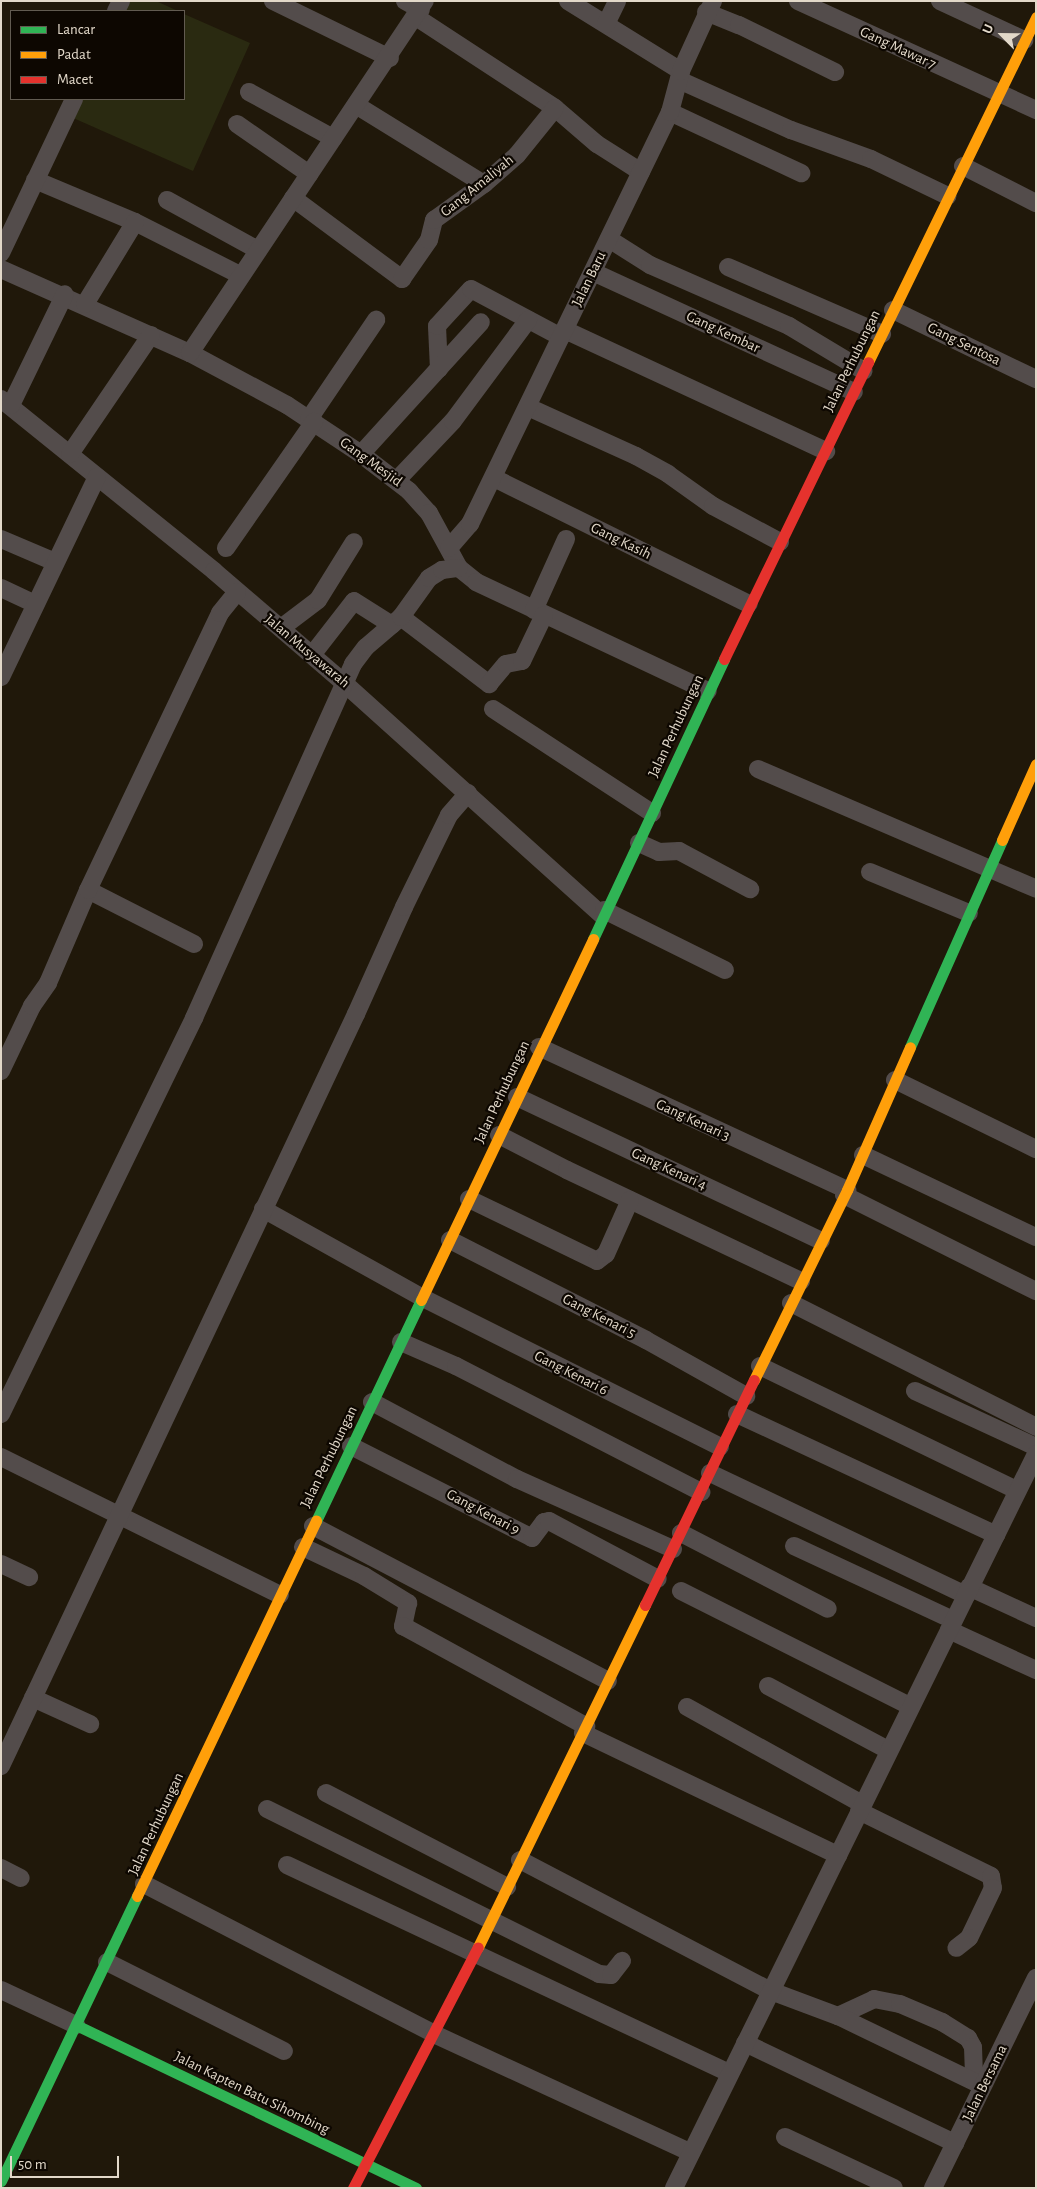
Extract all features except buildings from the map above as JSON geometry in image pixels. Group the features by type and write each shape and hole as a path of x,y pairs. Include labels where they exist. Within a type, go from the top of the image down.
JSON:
{"main road":[{"name":"Jalan Perhubungan","path":"1,2182 423,1298 539,1047 603,913 639,843 749,604 826,451 1036,17"},
{"path":"353,2188 367,2165 474,1955 701,1492 720,1447 863,1155 1036,764"},
{"name":"Jalan Kapten Batu Sihombing","path":"76,2025 416,2188"}],"street":[{"path":"273,1 390,58"},
{"path":"405,1 421,9 555,108 597,144 641,172"},
{"path":"568,1 606,24 680,76 792,130 870,159 948,196"},
{"path":"606,24 617,1"},
{"name":"Gang Mawar 7","path":"798,1 1036,110"},
{"path":"940,1 1024,40"},
{"path":"709,5 739,25 835,72"},
{"name":"Jalan Baru","path":"449,548 466,532 609,240 670,112 680,76 709,5"},
{"path":"190,353 240,275 390,58 421,9"},
{"path":"249,92 333,138"},
{"path":"1,253 74,100"},
{"path":"356,105 484,184"},
{"name":"Gang Amaliyah","path":"293,198 402,279 429,240 434,220 484,184 517,155 555,108"},
{"path":"670,112 801,173"},
{"path":"237,124 309,174"},
{"path":"963,166 1036,203"},
{"path":"35,180 135,222 240,275"},
{"path":"167,200 258,250"},
{"path":"85,304 135,222"},
{"path":"609,240 650,264 789,326 864,371"},
{"path":"728,267 882,334"},
{"name":"Gang Mesjid","path":"1,269 65,294 190,353 311,420 397,480 429,513 459,568 476,582 708,692"},
{"name":"Gang Kembar","path":"593,272 854,392"},
{"path":"439,369 437,326 471,289 528,320 826,451"},
{"path":"6,402 65,294"},
{"name":"Gang Sentosa","path":"893,310 1036,379"},
{"path":"226,548 376,320"},
{"path":"397,480 454,421 528,320"},
{"path":"361,454 481,322"},
{"path":"70,454 151,335"},
{"name":"Jalan Musyawarah","path":"6,402 281,628 603,913 725,970"},
{"path":"528,407 636,456 668,474 713,506 780,542"},
{"path":"1,677 97,477"},
{"name":"Gang Kasih","path":"494,478 749,604"},
{"path":"1,539 55,562"},
{"path":"312,655 354,600 396,621 489,684 506,664 522,661 566,539"},
{"path":"281,628 318,600 354,542"},
{"path":"1,1414 194,1018 344,682 358,656 396,621 429,578 442,570 459,568"},
{"path":"1,588 36,604"},
{"path":"1,1071 32,1006 48,982 88,890 220,613 237,592"},
{"path":"493,710 652,813"},
{"path":"758,769 988,871 1036,889"},
{"path":"1,1766 404,907 449,815 468,793"},
{"path":"639,843 659,852 679,851 750,889"},
{"path":"870,872 967,919"},
{"path":"88,890 194,944"},
{"name":"Gang Kenari 3","path":"539,1047 845,1192 1036,1290"},
{"path":"895,1080 1036,1149"},
{"name":"Gang Kenari 4","path":"517,1097 821,1241"},
{"path":"499,1134 630,1200 802,1281"},
{"path":"863,1155 1036,1237"},
{"path":"469,1199 597,1262 606,1254 630,1200"},
{"name":"Gang Kenari 6","path":"263,1209 423,1298 720,1447"},
{"name":"Gang Kenari 5","path":"450,1240 631,1332 746,1396"},
{"path":"791,1303 1036,1427"},
{"path":"402,1342 505,1391 701,1492"},
{"path":"760,1366 1017,1490"},
{"path":"915,1391 1036,1447"},
{"path":"372,1402 517,1479 673,1549"},
{"path":"737,1414 996,1535"},
{"name":"Gang Kenari 9","path":"351,1446 533,1538 544,1522 549,1521 658,1579"},
{"path":"674,2188 888,1750 1036,1454"},
{"path":"1,1457 117,1517 280,1595"},
{"path":"710,1473 968,1591 1036,1618"},
{"path":"313,1526 608,1682"},
{"path":"681,1533 828,1609"},
{"path":"794,1546 1036,1670"},
{"path":"303,1547 364,1576 408,1603 403,1626 584,1730 838,1855"},
{"path":"1,1564 29,1577"},
{"path":"681,1591 910,1706"},
{"path":"768,1686 888,1750"},
{"path":"32,1698 90,1724"},
{"path":"687,1707 860,1808 991,1876 993,1888 969,1938 956,1948"},
{"path":"326,1793 507,1887"},
{"path":"267,1809 489,1923 599,1974 611,1975 622,1961"},
{"path":"520,1860 771,1990 838,2016 979,2083"},
{"path":"287,1865 474,1955 730,2073"},
{"path":"1,1868 21,1878"},
{"path":"144,1884 434,2034 691,2153"},
{"path":"107,1962 284,2051"},
{"name":"Jalan Bersama","path":"933,2188 955,2143 979,2083 1036,1978"},
{"path":"1,1990 76,2025"},
{"path":"838,2016 874,1998 900,2004 942,2022 968,2038 972,2047 979,2083"},
{"path":"745,2043 955,2143"},
{"path":"785,2137 894,2188"}],"shaded area":[{"path":"122,1 156,1 176,10 118,10"},
{"path":"185,14 250,43 193,171 71,117 79,100 185,100"}],"traffic: fast":[{"path":"593,939 724,659"},
{"path":"910,1047 1002,840"},
{"path":"316,1521 421,1300"},
{"path":"1,2181 137,1896"},
{"path":"76,2025 416,2188"}],"traffic: slow":[{"path":"868,362 1036,17"},
{"path":"1002,840 1036,764"},
{"path":"421,1300 593,939"},
{"path":"754,1380 847,1190 910,1047"},
{"path":"137,1896 316,1521"},
{"path":"478,1947 645,1605"}],"traffic: jam":[{"path":"724,659 868,362"},
{"path":"645,1605 754,1380"},
{"path":"353,2188 478,1947"}]}
